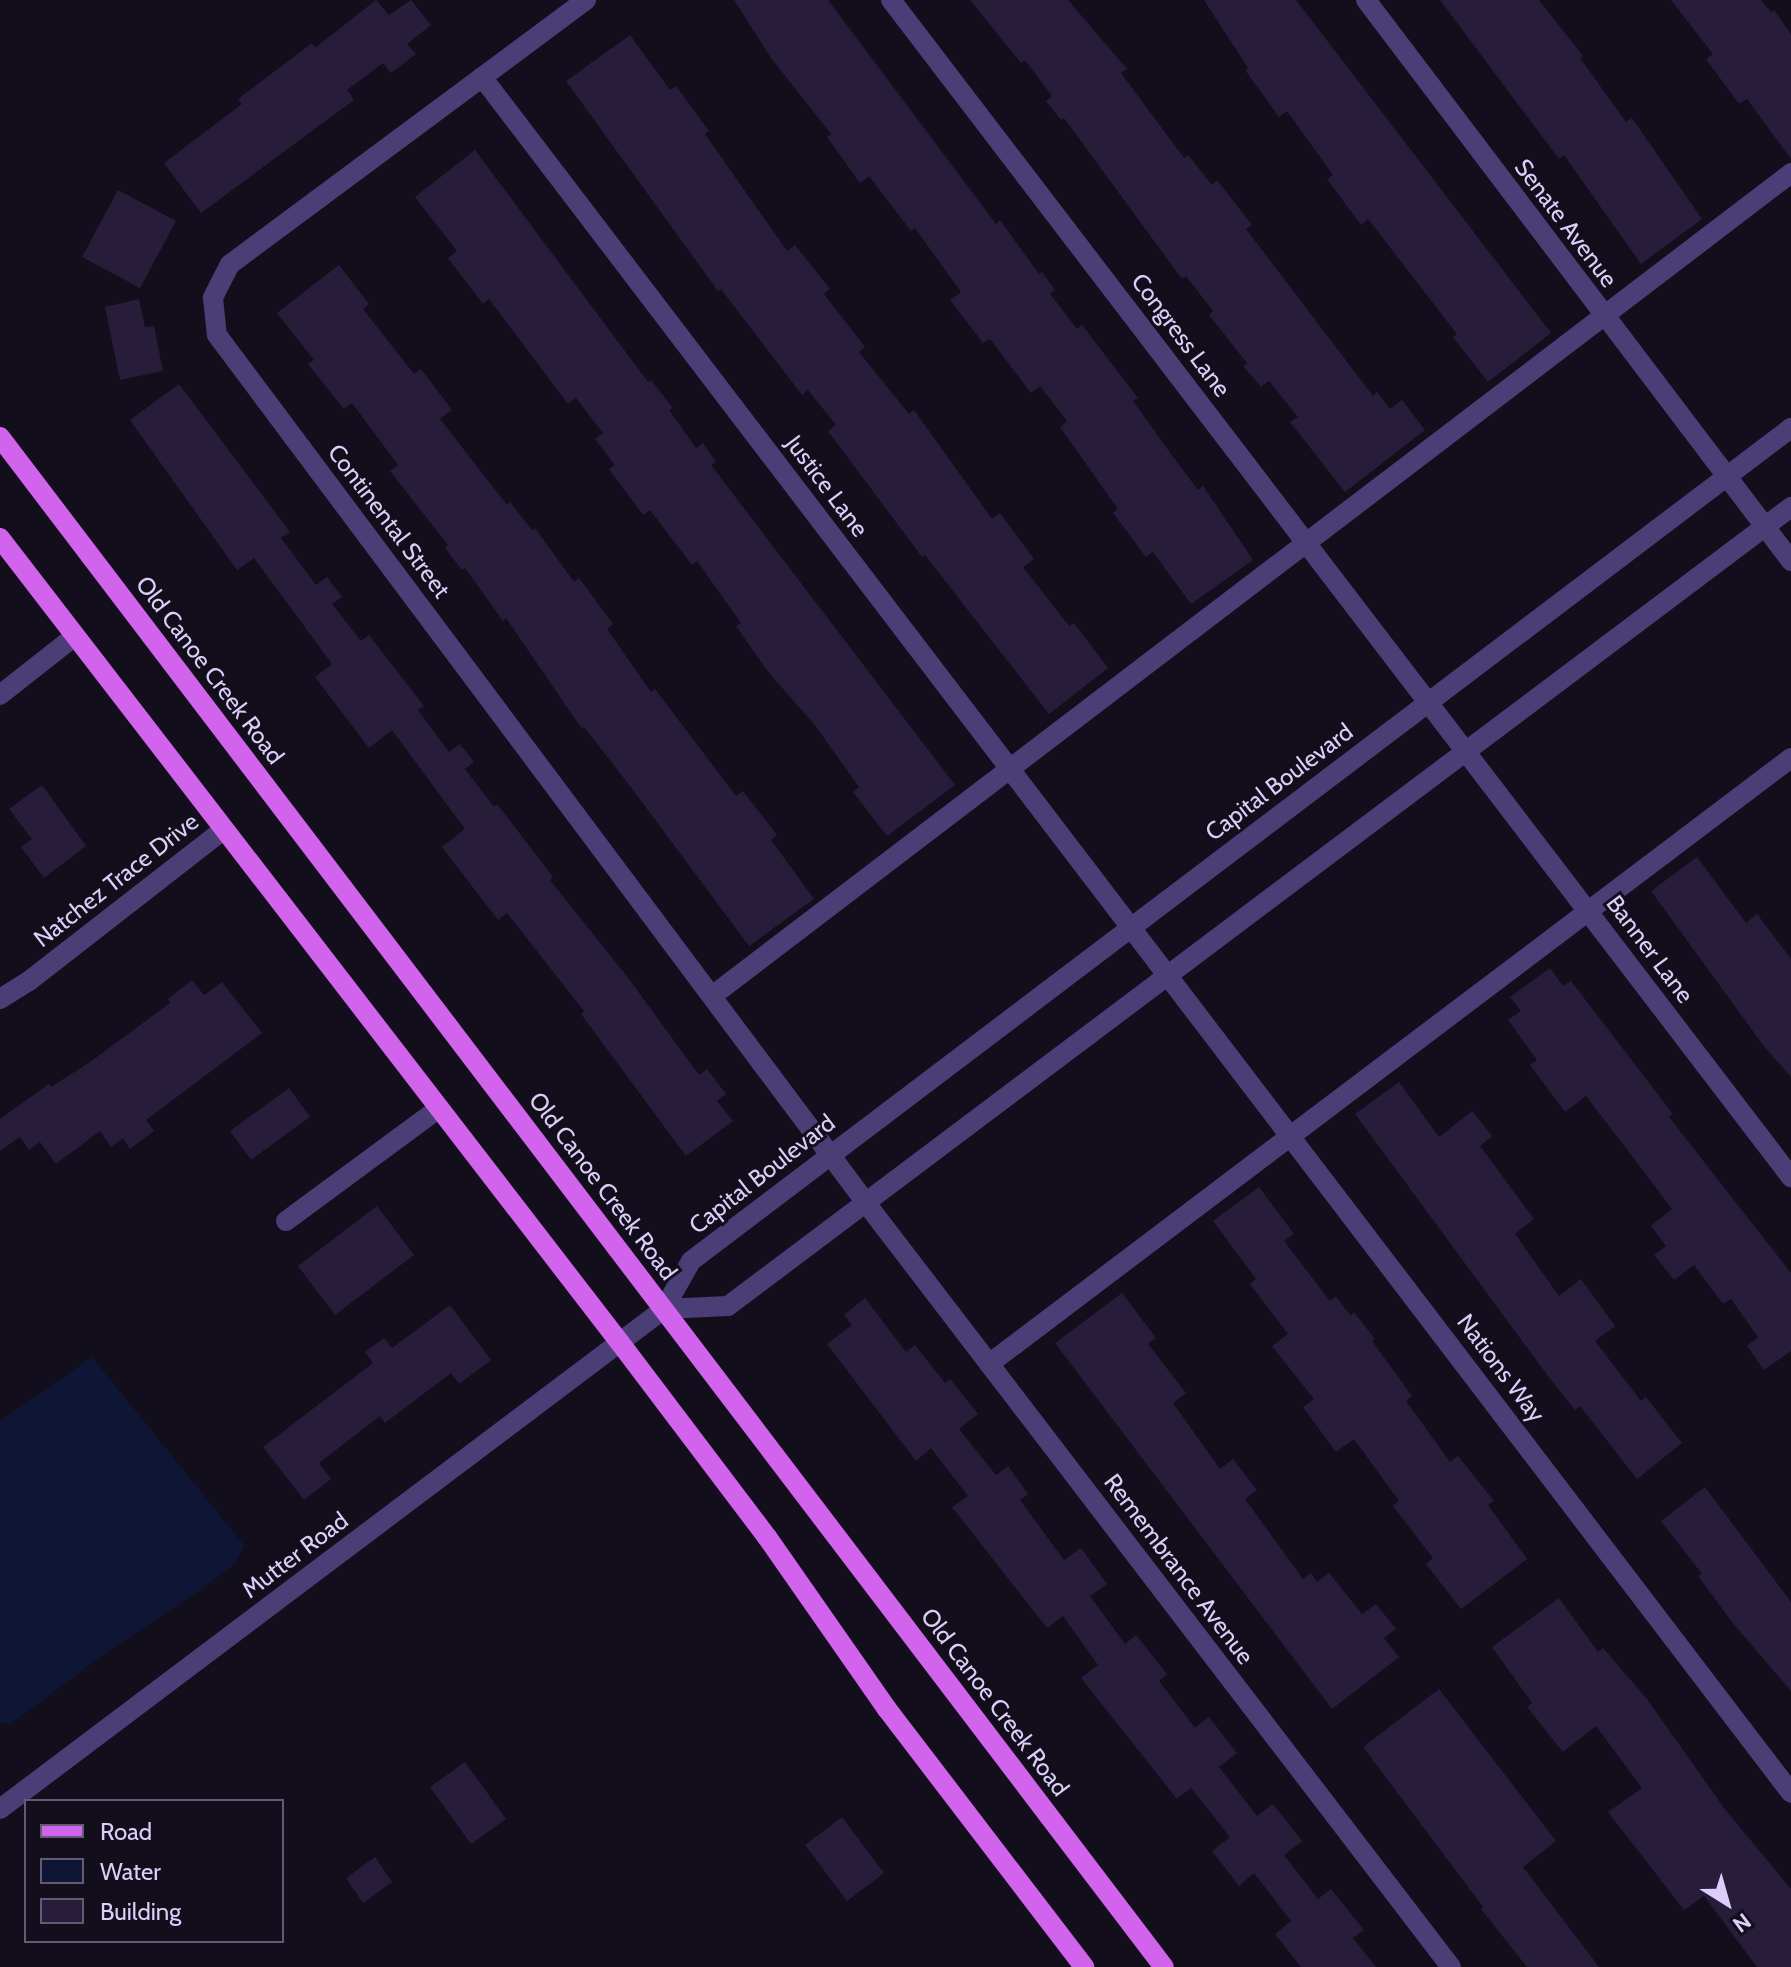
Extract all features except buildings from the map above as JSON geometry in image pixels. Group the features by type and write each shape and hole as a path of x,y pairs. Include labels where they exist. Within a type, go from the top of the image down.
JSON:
{"main road":[{"name":"Old Canoe Creek Road","path":"0,437 1164,1967"},
{"path":"0,538 621,1344 767,1537 887,1709 1084,1967"}],"street":[{"name":"Continental Street","path":"586,0 230,264 213,298 217,335 866,1203"},
{"name":"Congress Lane","path":"891,0 1429,701"},
{"name":"Senate Avenue","path":"1366,0 1791,561"},
{"name":"Justice Lane","path":"482,77 1168,974"},
{"path":"712,996 1791,173"},
{"name":"Capital Boulevard","path":"664,1309 691,1261 1791,428"},
{"path":"664,1309 728,1306 1168,974 1468,753 1791,507"},
{"path":"0,695 75,636"},
{"name":"Banner Lane","path":"1429,701 1791,1177"},
{"path":"989,1364 1791,758"},
{"name":"Natchez Trace Drive","path":"0,999 29,981 224,829"},
{"name":"Nations Way","path":"1168,974 1791,1793"},
{"path":"286,1221 439,1108"},
{"name":"Remembrance Avenue","path":"866,1203 1451,1967"},
{"name":"Mutter Road","path":"0,1809 664,1309"}],"water":[{"path":"92,1357 244,1545 236,1563 207,1585 104,1654 11,1724 0,1723 0,1421"}]}
